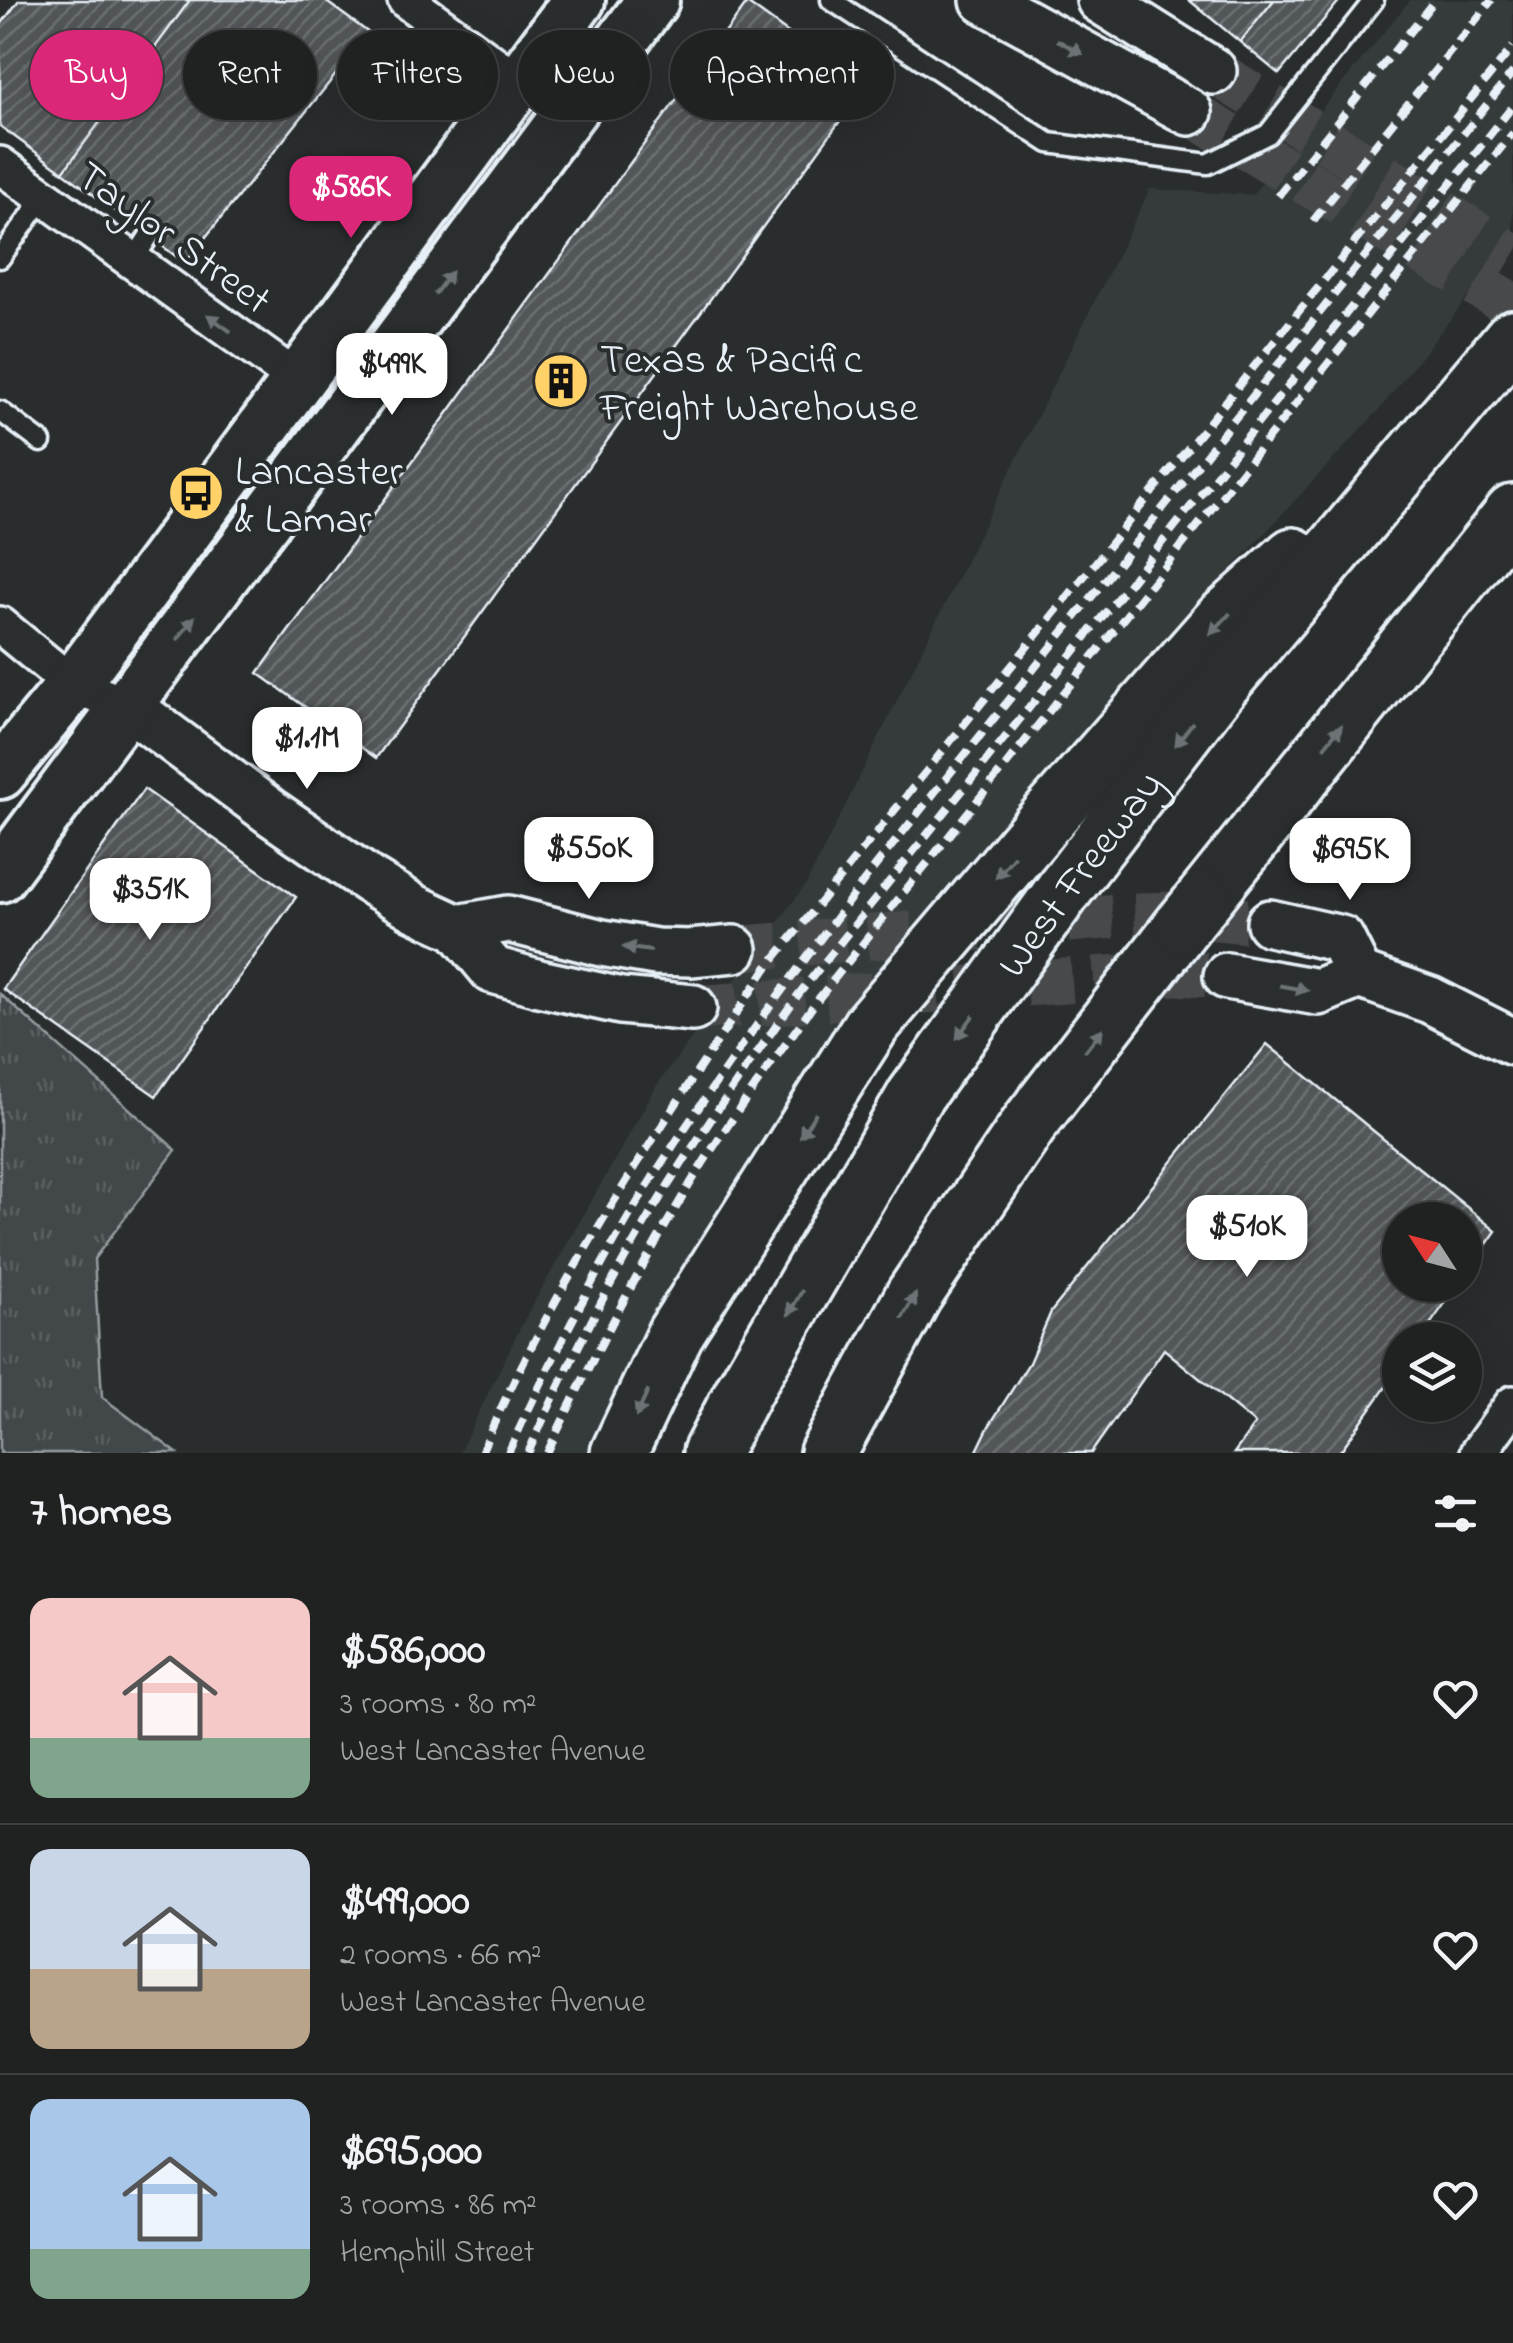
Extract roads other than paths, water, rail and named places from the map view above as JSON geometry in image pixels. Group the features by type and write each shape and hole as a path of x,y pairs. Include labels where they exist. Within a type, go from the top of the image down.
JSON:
{"highway":[{"name":"West Freeway","path":"711,1453 916,1096 1063,891 1218,688 1513,338"},
{"path":"619,1453 675,1334 872,1024 1222,620 1447,416"},
{"path":"828,1453 914,1295 1032,1120 1513,512"}],"main road":[{"path":"557,30 579,0"},
{"path":"0,876 653,0"},
{"path":"0,774 73,684 518,82"},
{"path":"0,730 73,684"},
{"path":"0,832 51,760 72,716 73,684"}],"street":[{"path":"406,0 518,82"},
{"path":"984,0 1189,112"},
{"path":"1100,0 1212,71"},
{"name":"Taylor Street","path":"0,164 44,197 141,248 298,380"},
{"path":"0,625 73,684 128,706 368,880 458,928 494,970 621,1001 693,1008"},
{"path":"458,928 508,918 602,943 656,952 734,949"},
{"path":"1270,924 1341,939 1359,976"},
{"path":"1227,976 1318,992 1359,976 1430,1000 1513,1042"},
{"path":"1478,1453 1513,1404"}],"lane":[{"path":"831,0 1049,144 1208,164 1268,134 1374,0"},
{"path":"0,258 44,197"},
{"path":"0,412 41,442"}],"tunnel":[{"path":"1213,71 1513,256"},
{"path":"1189,112 1513,306"},
{"path":"734,949 1116,916 1172,914 1270,923"},
{"path":"693,1008 1175,973 1227,976"}],"railway":[{"path":"1278,196 1435,0"},
{"path":"1313,221 1492,0"},
{"path":"481,1453 576,1265 766,969 1513,47"},
{"path":"508,1453 613,1244 678,1138 758,1023 870,873 1513,72"},
{"path":"528,1453 594,1316 649,1216 798,995 1513,106"},
{"path":"547,1453 611,1325 695,1175 815,1003 1513,133"}],"place":[{"name":"Texas & Pacific Freight Warehouse","path":"561,381"},
{"name":"Lancaster & Lamar","path":"196,493"}]}
